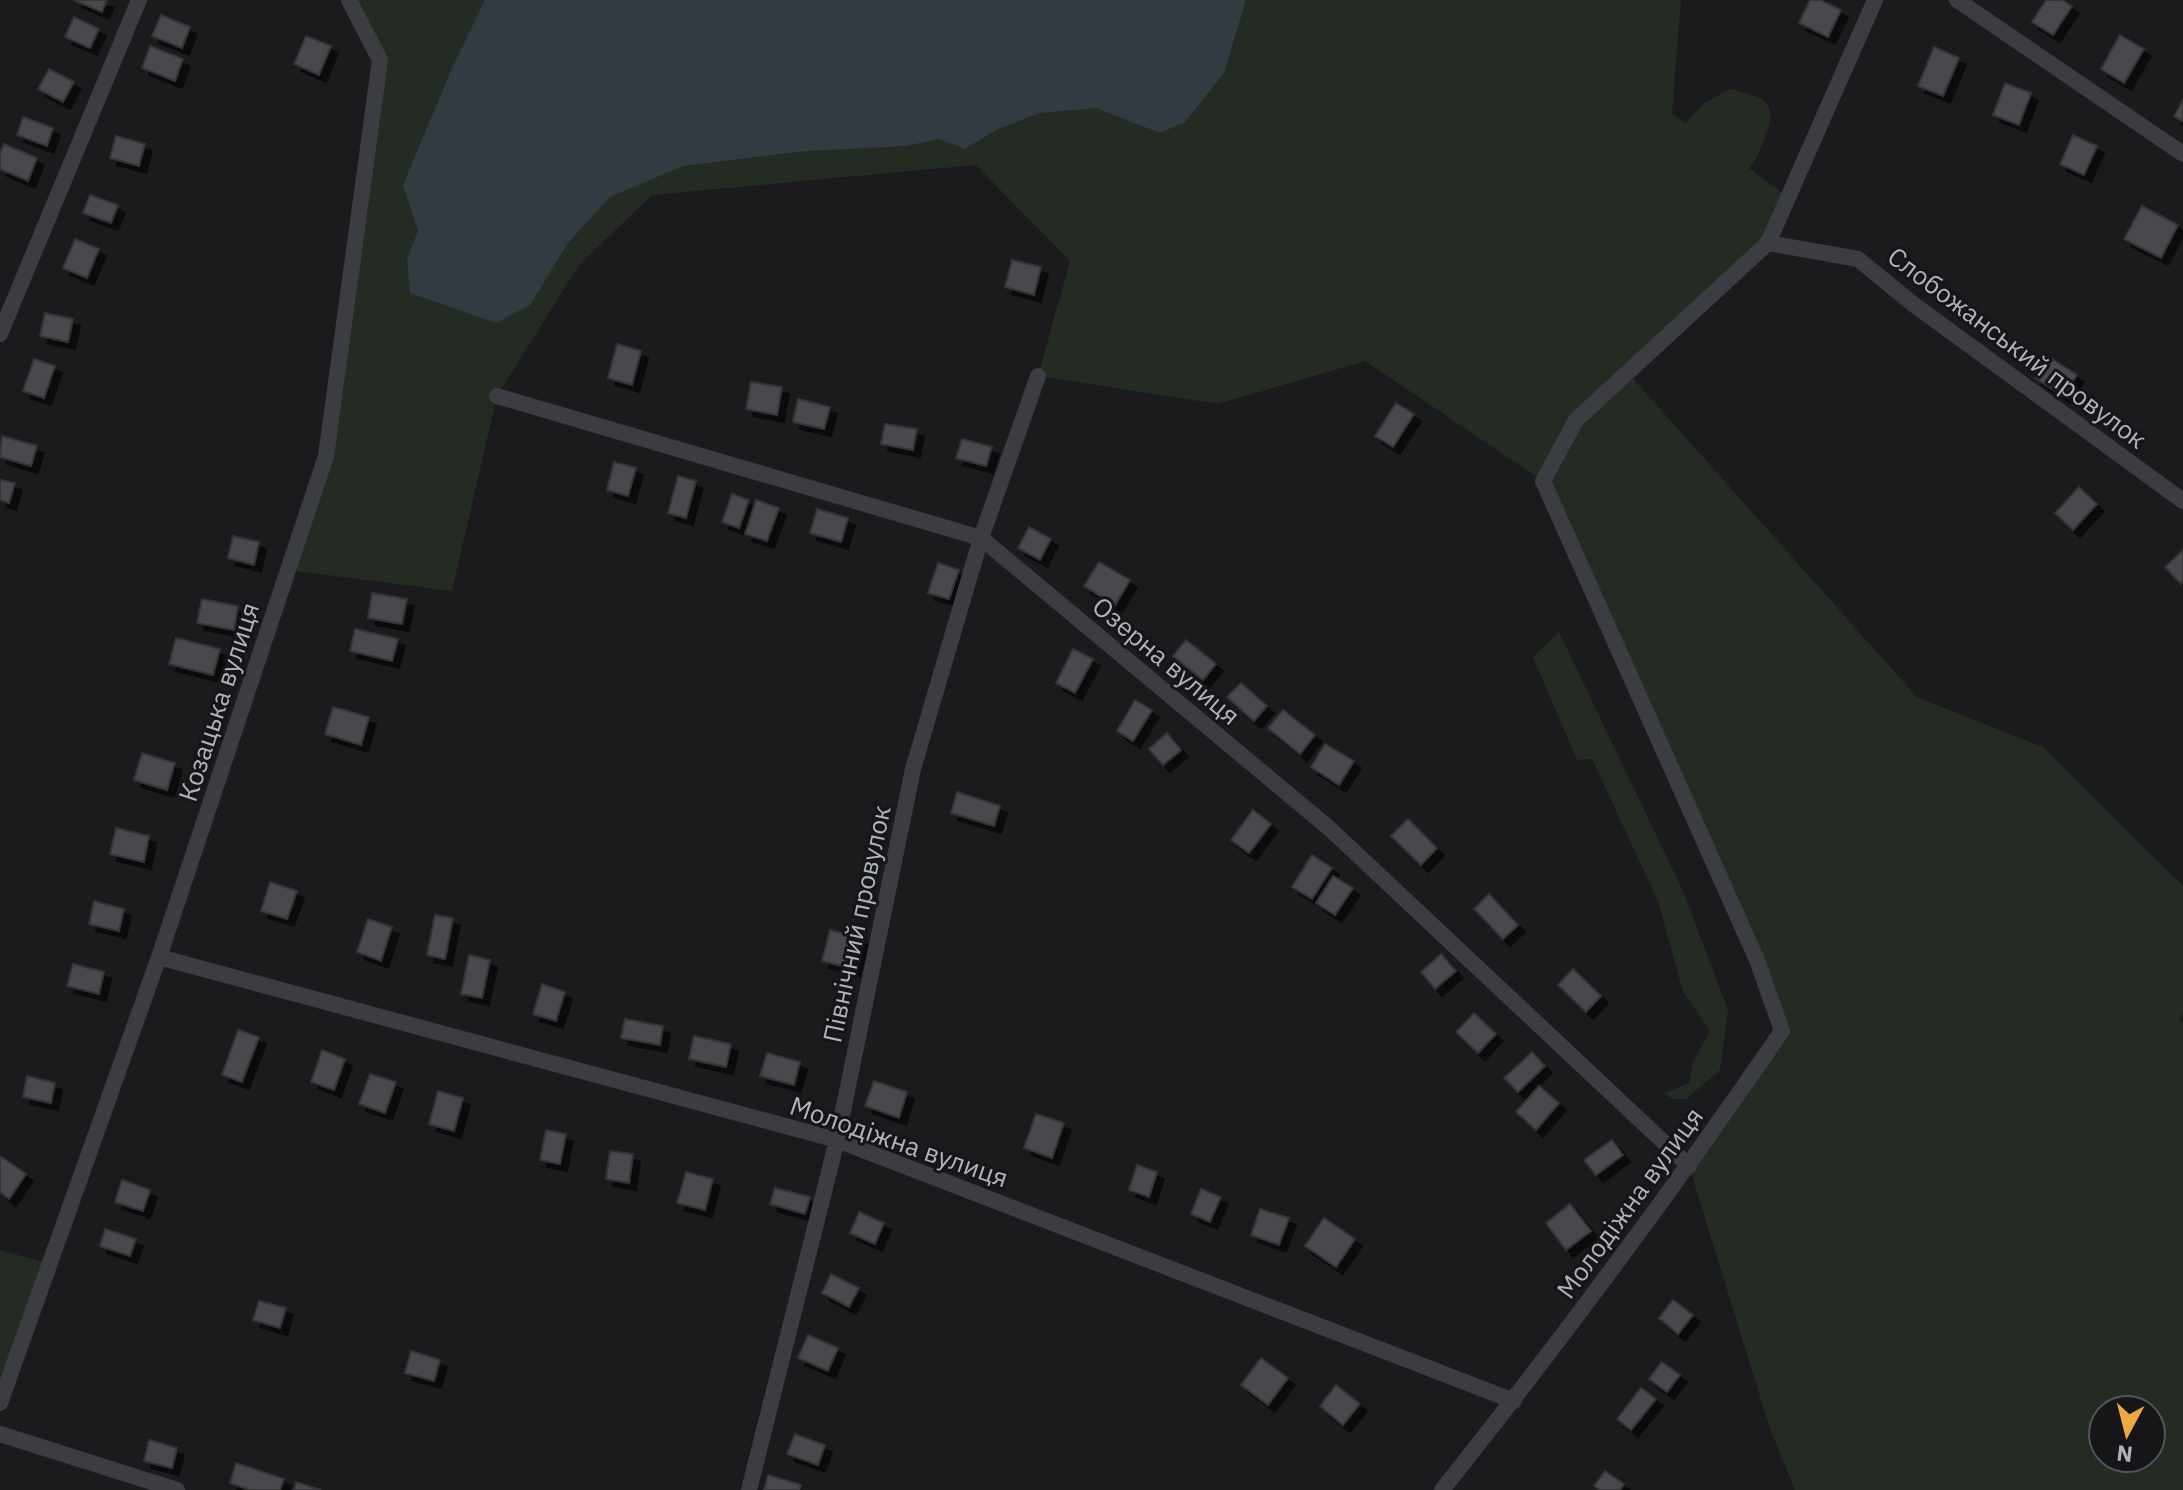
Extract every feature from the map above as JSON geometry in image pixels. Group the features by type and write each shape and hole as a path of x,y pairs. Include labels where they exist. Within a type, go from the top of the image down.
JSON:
{"street":[{"path":"0,334 139,0"},
{"name":"Козацька вулиця","path":"0,1403 159,957 326,456 380,60 349,0"},
{"path":"1768,243 1875,0"},
{"path":"1957,0 2183,154"},
{"name":"Молодіжна вулиця","path":"1442,1490 1514,1401 1689,1166 1782,1031 1757,960 1543,481 1576,420 1768,243"},
{"name":"Слобожанський провулок","path":"1768,243 1858,259 1913,304 2183,501"},
{"name":"Північний провулок","path":"749,1490 837,1140 913,769 981,538 1038,376"},
{"name":"Озерна вулиця","path":"497,396 981,538 1329,828 1689,1166"},
{"name":"Молодіжна вулиця","path":"159,957 837,1140 1514,1401"},
{"path":"0,1434 177,1490"}],"shaded area":[{"path":"349,0 1681,0 1672,114 1686,123 1703,104 1730,89 1766,103 1770,109 1769,127 1760,152 1749,168 1788,197 1768,243 1628,373 1917,697 2043,747 2183,886 2183,1014 2179,1019 2183,1022 2183,1490 1795,1490 1770,1429 1689,1166 1782,1030 1543,481 1365,361 1218,404 1038,376 1070,261 976,165 652,195 579,265 497,396 452,591 288,570 326,456 380,60"},
{"path":"485,0 1246,0 1224,73 1185,122 1160,133 1096,108 1039,113 996,130 965,149 939,139 906,146 806,151 683,166 610,197 568,243 530,305 496,323 410,293 407,259 418,231 403,185 452,68"},
{"path":"1559,632 1683,891 1728,1010 1720,1070 1686,1099 1673,1099 1664,1093 1689,1083 1693,1062 1710,1031 1683,992 1658,901 1592,759 1577,760 1533,657"},
{"path":"0,1250 50,1264 0,1403"}],"building":[{"path":"74,0 107,0 102,12"},
{"path":"1810,0 1820,0 1841,10 1828,37 1799,23"},
{"path":"2046,0 2062,0 2072,6 2053,35 2032,22"},
{"path":"161,15 190,27 182,48 152,36"},
{"path":"74,17 99,29 90,48 65,37"},
{"path":"2120,35 2144,49 2124,83 2101,69"},
{"path":"306,36 331,46 319,75 294,64"},
{"path":"150,46 183,59 175,81 142,68"},
{"path":"1934,47 1959,58 1943,96 1918,86"},
{"path":"49,69 74,82 63,102 38,89"},
{"path":"2005,83 2031,93 2019,125 1993,115"},
{"path":"2183,100 2183,121 2174,116"},
{"path":"23,117 53,128 47,146 17,135"},
{"path":"2073,135 2097,146 2084,175 2060,164"},
{"path":"116,136 145,144 139,166 110,158"},
{"path":"4,144 37,158 28,181 0,169 0,153"},
{"path":"90,195 118,205 111,223 83,213"},
{"path":"2142,206 2178,225 2161,258 2124,239"},
{"path":"75,239 99,249 87,278 63,268"},
{"path":"1012,260 1041,267 1034,295 1005,287"},
{"path":"45,313 73,319 68,342 40,336"},
{"path":"617,344 641,351 632,385 608,378"},
{"path":"2049,357 2077,375 2063,396 2035,378"},
{"path":"34,359 55,366 44,398 23,391"},
{"path":"751,382 782,387 777,415 746,409"},
{"path":"798,399 830,407 824,429 793,422"},
{"path":"1396,403 1414,414 1393,447 1375,436"},
{"path":"885,424 917,429 913,450 881,444"},
{"path":"2,436 37,446 31,466 0,457"},
{"path":"962,439 992,447 986,466 956,458"},
{"path":"614,462 636,468 628,496 607,490"},
{"path":"678,476 696,481 686,518 668,513"},
{"path":"0,480 15,483 9,503 0,500"},
{"path":"2079,487 2097,504 2073,530 2055,513"},
{"path":"732,494 749,500 739,528 722,522"},
{"path":"756,500 779,508 767,541 745,534"},
{"path":"817,509 848,518 841,542 810,533"},
{"path":"1029,527 1051,539 1040,560 1018,548"},
{"path":"233,536 259,542 254,565 228,558"},
{"path":"2183,550 2183,581 2181,584 2165,567"},
{"path":"1099,562 1130,580 1115,605 1084,586"},
{"path":"938,563 959,570 949,599 928,593"},
{"path":"372,593 407,599 402,624 368,618"},
{"path":"202,599 238,606 234,630 197,623"},
{"path":"355,629 398,639 392,661 350,651"},
{"path":"176,638 220,649 213,675 169,664"},
{"path":"1186,640 1216,664 1203,680 1173,656"},
{"path":"1073,649 1093,659 1075,693 1056,683"},
{"path":"1241,683 1267,706 1254,721 1227,697"},
{"path":"1135,700 1152,710 1133,741 1117,731"},
{"path":"333,707 369,717 361,745 325,734"},
{"path":"1283,710 1315,735 1300,754 1268,728"},
{"path":"1167,733 1181,750 1163,765 1149,749"},
{"path":"1325,744 1354,761 1339,785 1311,767"},
{"path":"142,753 175,763 167,790 134,780"},
{"path":"957,792 1000,806 994,826 951,813"},
{"path":"1253,810 1271,824 1249,853 1231,840"},
{"path":"1408,819 1437,848 1421,865 1391,836"},
{"path":"116,828 149,836 144,862 110,854"},
{"path":"1312,855 1332,868 1312,899 1292,887"},
{"path":"1333,876 1353,888 1335,915 1316,903"},
{"path":"270,882 297,891 287,919 261,911"},
{"path":"1489,894 1518,925 1503,939 1474,909"},
{"path":"94,901 124,909 119,931 89,924"},
{"path":"435,915 453,918 445,959 427,955"},
{"path":"368,919 392,927 381,961 357,952"},
{"path":"830,930 861,938 853,969 822,961"},
{"path":"1441,954 1456,971 1435,989 1421,972"},
{"path":"469,955 490,960 482,998 461,994"},
{"path":"73,964 104,972 99,994 67,986"},
{"path":"1573,969 1601,996 1586,1012 1558,985"},
{"path":"542,984 565,992 556,1021 533,1014"},
{"path":"1474,1013 1496,1034 1478,1053 1456,1032"},
{"path":"625,1019 663,1026 660,1045 621,1038"},
{"path":"238,1030 259,1037 242,1082 222,1075"},
{"path":"694,1036 731,1044 726,1067 689,1059"},
{"path":"322,1050 345,1059 334,1090 311,1082"},
{"path":"1532,1052 1545,1066 1518,1092 1504,1078"},
{"path":"767,1053 800,1062 794,1085 760,1076"},
{"path":"370,1074 396,1082 385,1113 359,1104"},
{"path":"27,1076 55,1083 51,1103 23,1097"},
{"path":"874,1081 907,1092 899,1118 865,1106"},
{"path":"1539,1086 1559,1103 1536,1130 1516,1112"},
{"path":"438,1091 463,1098 454,1131 429,1124"},
{"path":"1036,1114 1064,1123 1052,1158 1024,1148"},
{"path":"546,1130 566,1134 560,1164 540,1160"},
{"path":"1612,1140 1623,1155 1596,1175 1584,1160"},
{"path":"610,1151 633,1154 629,1183 606,1179"},
{"path":"0,1156 26,1174 9,1199 0,1192"},
{"path":"1137,1165 1157,1172 1149,1197 1129,1190"},
{"path":"686,1172 713,1179 705,1210 677,1203"},
{"path":"122,1180 150,1190 143,1211 115,1202"},
{"path":"775,1188 810,1197 805,1214 770,1204"},
{"path":"1201,1189 1221,1197 1210,1222 1191,1214"},
{"path":"1570,1204 1591,1231 1566,1250 1546,1223"},
{"path":"1260,1209 1289,1218 1279,1245 1251,1235"},
{"path":"859,1212 884,1223 875,1244 850,1233"},
{"path":"1324,1218 1355,1239 1336,1267 1305,1246"},
{"path":"105,1229 136,1239 130,1256 100,1246"},
{"path":"831,1274 859,1288 849,1307 822,1293"},
{"path":"1673,1300 1693,1315 1678,1334 1659,1318"},
{"path":"259,1301 286,1308 280,1328 253,1320"},
{"path":"808,1335 838,1348 828,1371 798,1358"},
{"path":"411,1351 440,1360 434,1381 405,1373"},
{"path":"1261,1358 1288,1378 1268,1405 1241,1385"},
{"path":"1662,1362 1680,1375 1667,1392 1649,1379"},
{"path":"1336,1385 1360,1404 1343,1425 1320,1406"},
{"path":"1641,1388 1656,1399 1631,1430 1617,1419"},
{"path":"795,1434 825,1445 818,1465 787,1454"},
{"path":"149,1440 177,1448 172,1468 144,1461"},
{"path":"236,1463 284,1479 280,1490 250,1490 230,1483"},
{"path":"1605,1471 1624,1484 1620,1490 1600,1490 1594,1486"},
{"path":"768,1475 801,1485 799,1490 764,1490"},
{"path":"296,1482 321,1490 294,1490"}]}
